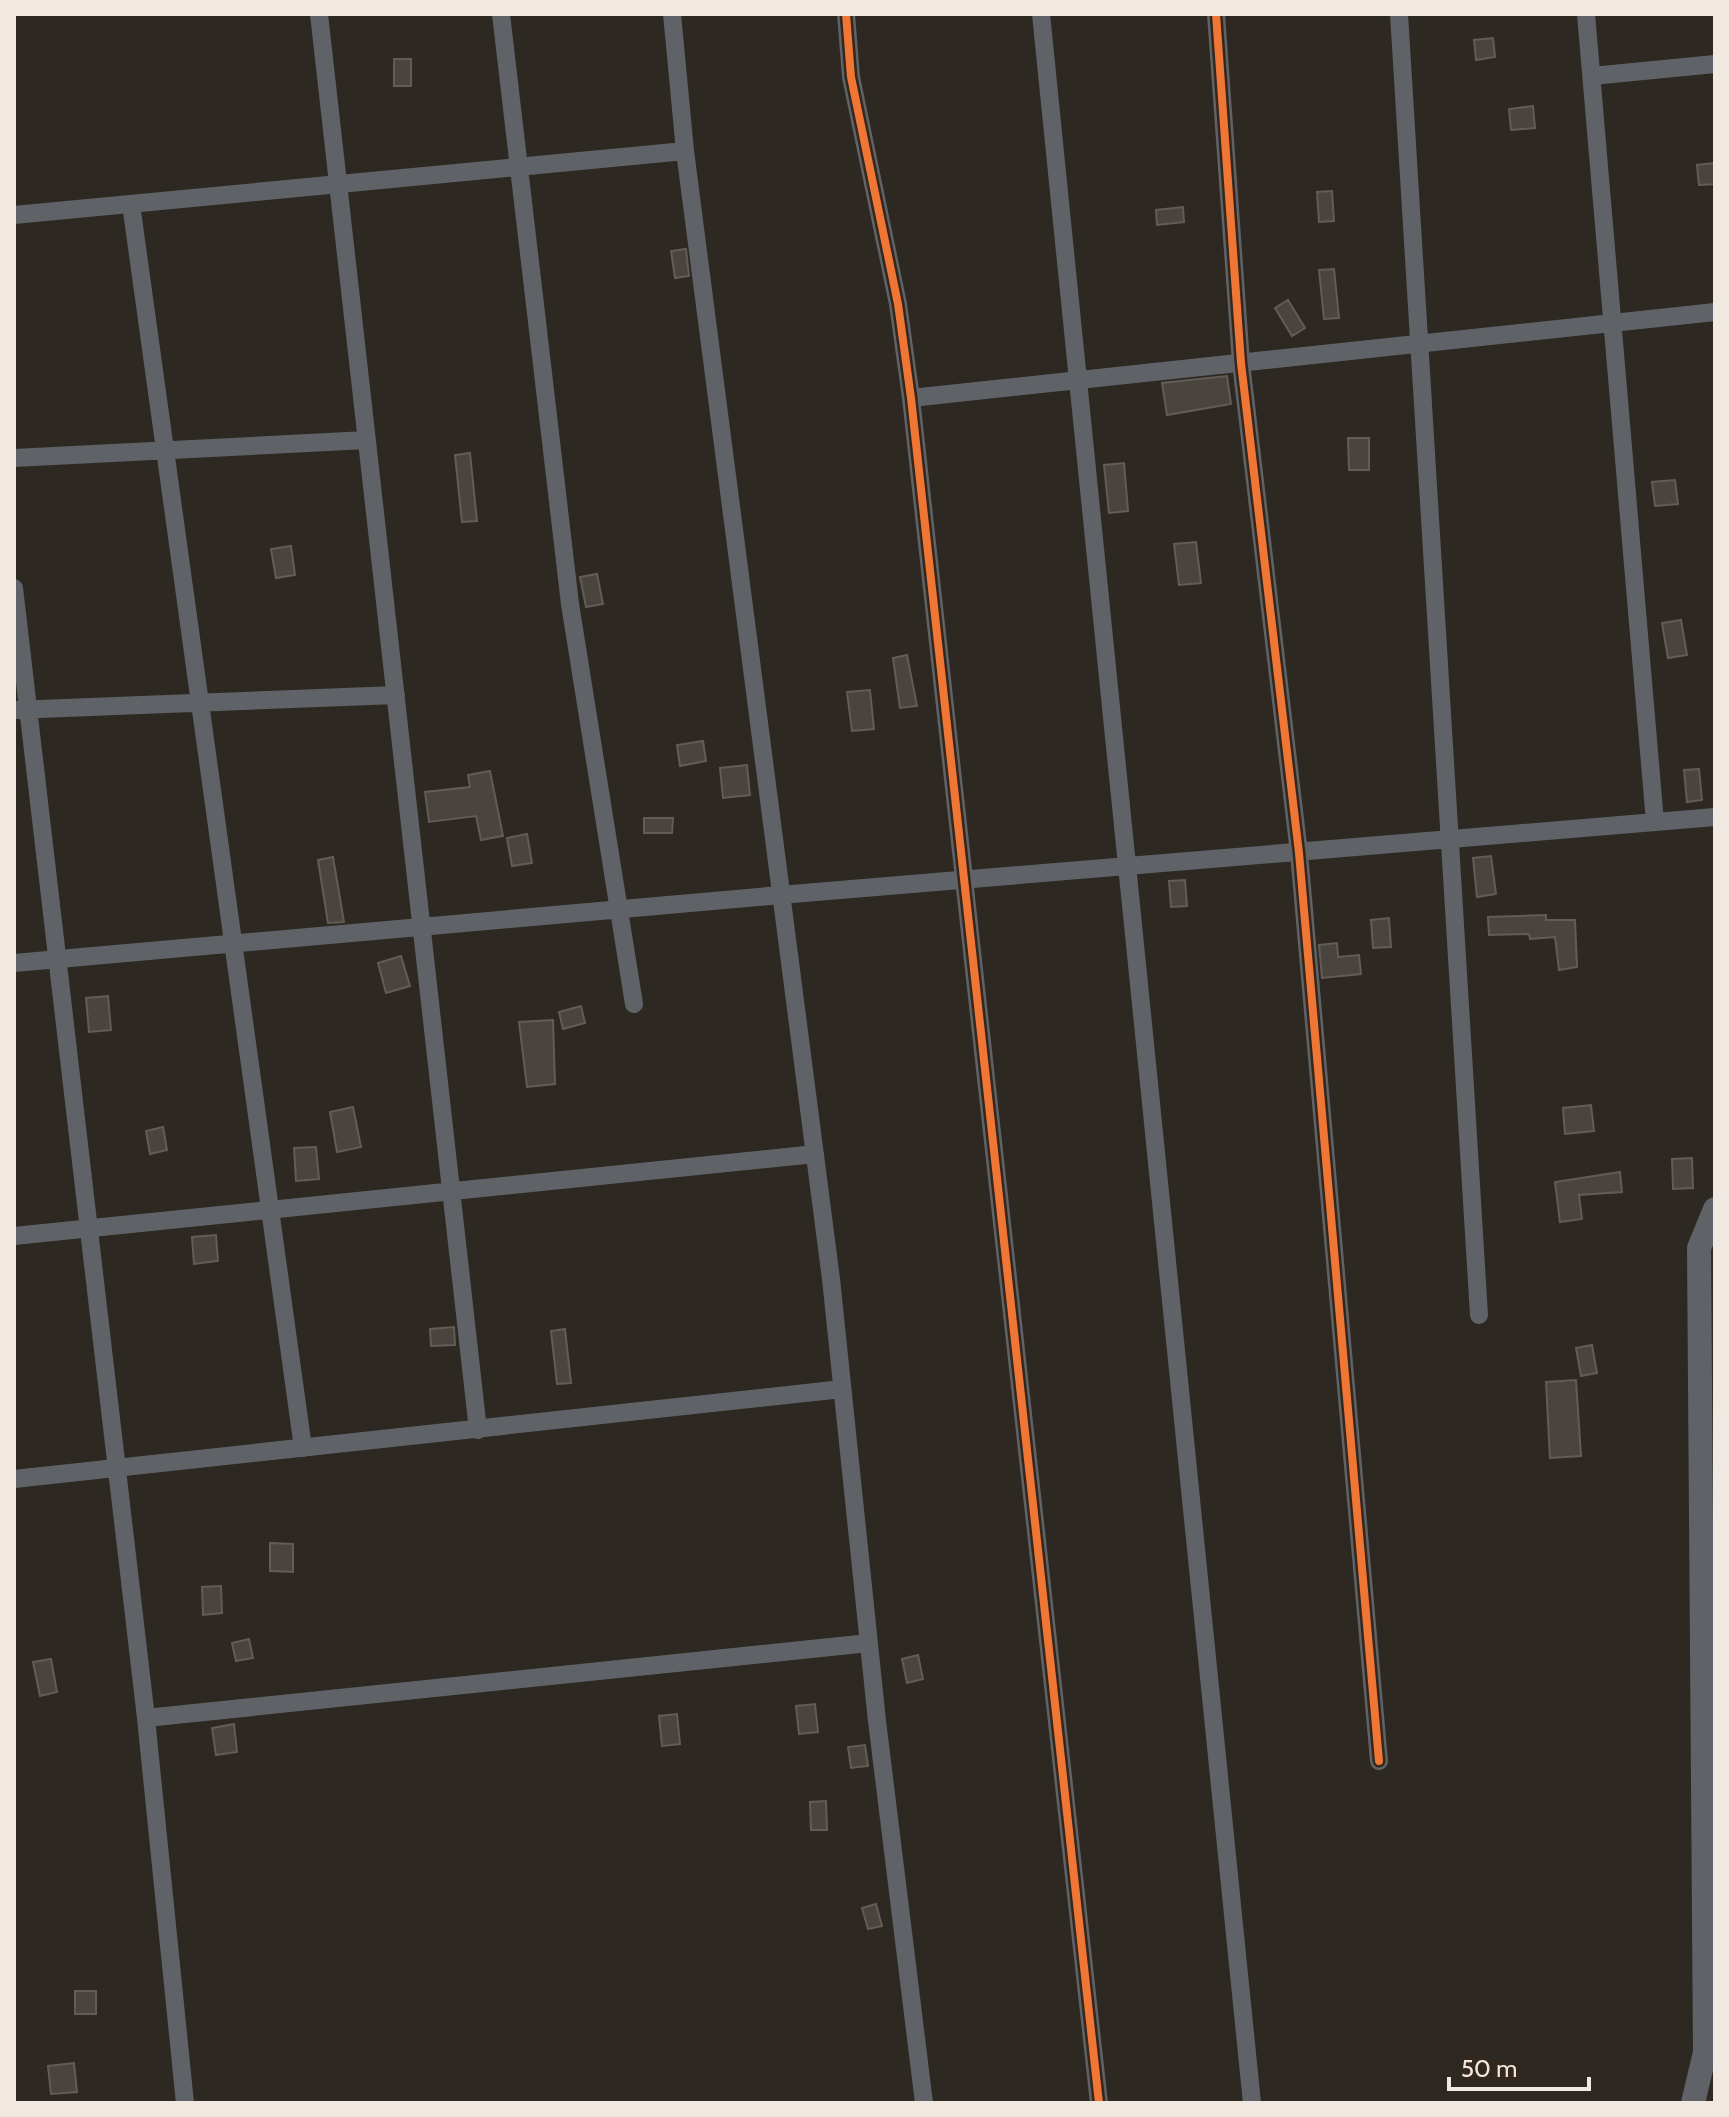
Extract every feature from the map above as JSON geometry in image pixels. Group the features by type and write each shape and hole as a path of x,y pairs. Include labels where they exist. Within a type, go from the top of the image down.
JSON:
{"street":[{"path":"319,14 478,1430"},
{"path":"501,14 570,604 634,1004"},
{"path":"672,14 685,151 815,1154 924,2103"},
{"path":"846,14 851,77 898,304 911,398 1099,2103"},
{"path":"1041,14 1252,2103"},
{"path":"1216,14 1241,363 1299,853 1379,1761"},
{"path":"1399,14 1479,1315"},
{"path":"1586,14 1655,822"},
{"path":"1592,76 1715,64"},
{"path":"14,215 685,151"},
{"path":"131,204 303,1448"},
{"path":"911,398 1078,383 1715,312"},
{"path":"14,458 367,440"},
{"path":"14,588 21,710 57,959 89,1228 146,1718 185,2103"},
{"path":"21,710 396,695"},
{"path":"14,963 1715,817"},
{"path":"14,1236 815,1154"},
{"path":"1693,2103 1705,2052 1709,1758 1699,1248 1715,1209"},
{"path":"1699,1248 1715,1229"},
{"path":"14,1479 842,1389"},
{"path":"146,1718 869,1643"}],"building":[{"path":"1493,38 1495,57 1476,60 1474,40"},
{"path":"394,59 411,59 411,86 394,86"},
{"path":"1533,106 1535,128 1511,130 1509,109"},
{"path":"1714,163 1715,184 1699,185 1697,165"},
{"path":"1332,191 1334,221 1319,222 1317,192"},
{"path":"1183,207 1184,222 1157,225 1156,210"},
{"path":"686,249 689,276 675,278 671,251"},
{"path":"1334,269 1339,318 1324,319 1319,270"},
{"path":"1288,300 1305,328 1292,336 1275,308"},
{"path":"1227,376 1231,404 1167,415 1162,383"},
{"path":"1348,438 1369,438 1369,470 1349,470"},
{"path":"470,453 477,521 462,522 455,455"},
{"path":"1124,463 1128,511 1109,513 1104,465"},
{"path":"1675,480 1678,504 1655,506 1652,482"},
{"path":"1196,542 1201,583 1179,585 1174,544"},
{"path":"291,546 295,575 276,578 271,549"},
{"path":"597,574 603,604 586,607 580,577"},
{"path":"1681,620 1687,655 1668,658 1662,623"},
{"path":"907,655 917,706 900,708 893,658"},
{"path":"870,690 874,729 852,731 847,692"},
{"path":"703,741 706,761 680,766 677,745"},
{"path":"747,765 750,795 723,798 720,768"},
{"path":"1699,769 1702,800 1687,802 1684,770"},
{"path":"490,771 503,836 481,840 476,816 429,822 425,792 470,787 468,775"},
{"path":"644,818 673,818 672,833 644,833"},
{"path":"527,834 532,863 512,866 507,838"},
{"path":"1491,856 1496,894 1477,897 1473,858"},
{"path":"333,857 344,922 328,923 318,860"},
{"path":"1185,880 1187,906 1171,907 1169,881"},
{"path":"1546,915 1546,920 1575,920 1577,967 1559,970 1555,937 1530,939 1529,934 1489,935 1488,917"},
{"path":"1389,918 1391,947 1373,948 1371,920"},
{"path":"1337,943 1338,957 1359,955 1361,974 1322,978 1319,945"},
{"path":"401,956 410,986 386,993 378,963"},
{"path":"108,996 111,1030 89,1032 86,998"},
{"path":"581,1006 585,1023 563,1029 559,1012"},
{"path":"553,1020 555,1084 527,1087 519,1022"},
{"path":"1591,1105 1594,1131 1565,1134 1563,1108"},
{"path":"353,1107 361,1147 337,1152 330,1112"},
{"path":"163,1127 167,1150 150,1154 146,1131"},
{"path":"316,1147 319,1179 296,1181 294,1148"},
{"path":"1692,1158 1693,1188 1673,1189 1672,1159"},
{"path":"1620,1172 1622,1192 1579,1195 1582,1219 1560,1222 1555,1182"},
{"path":"216,1235 218,1261 194,1264 192,1237"},
{"path":"454,1327 455,1345 431,1346 430,1329"},
{"path":"565,1329 571,1383 557,1384 551,1331"},
{"path":"1592,1345 1597,1373 1581,1376 1576,1348"},
{"path":"1576,1380 1581,1456 1550,1458 1546,1382"},
{"path":"270,1543 293,1544 293,1572 270,1571"},
{"path":"221,1586 222,1613 203,1615 202,1587"},
{"path":"249,1639 253,1658 236,1661 232,1643"},
{"path":"918,1655 923,1679 907,1683 902,1659"},
{"path":"51,1659 57,1692 40,1696 33,1662"},
{"path":"815,1704 818,1732 799,1734 796,1706"},
{"path":"677,1714 680,1744 662,1746 659,1716"},
{"path":"234,1724 237,1752 216,1755 212,1728"},
{"path":"865,1745 868,1766 851,1768 848,1747"},
{"path":"826,1801 827,1830 811,1830 810,1802"},
{"path":"876,1904 882,1926 868,1929 862,1908"},
{"path":"75,1991 96,1991 96,2014 75,2014"},
{"path":"74,2063 77,2092 51,2094 48,2066"}],"cycle path":[{"path":"846,14 851,77 898,304 911,398 1099,2103"},
{"path":"1216,14 1241,363 1299,853 1379,1761"}]}
